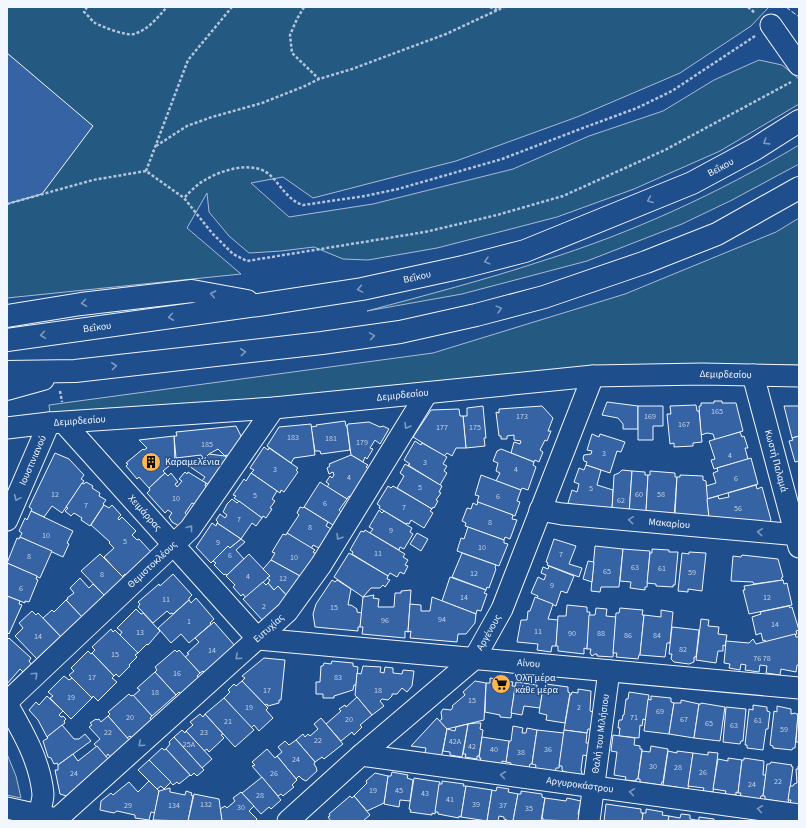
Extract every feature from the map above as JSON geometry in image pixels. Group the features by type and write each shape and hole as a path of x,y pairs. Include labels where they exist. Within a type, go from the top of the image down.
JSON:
{"main road":[{"name":"Βεΐκου","path":"7,340 362,289 463,267 525,251 692,183 755,149 799,121"},
{"path":"7,372 66,373 322,343 400,332 476,315 544,297 646,262 717,234 799,188"},
{"path":"7,316 81,304 192,291 265,304"},
{"path":"7,389 66,373"}],"street":[{"path":"771,25 796,73"},
{"name":"Δεμιρδεσίου","path":"7,428 57,423 274,408 593,376 702,374 799,376"},
{"name":"Κωστή Παλαμά","path":"753,375 798,539"},
{"name":"Αργένους","path":"288,821 361,755 474,658 502,609 593,376"},
{"name":"Ευτυχίας","path":"50,819 258,639 287,612 321,565 428,393"},
{"name":"Θεμιστοκλέους","path":"7,703 190,529 274,408"},
{"name":"Ιουστινιανού","path":"7,520 57,423"},
{"name":"Χειμάρρας","path":"57,423 174,545 258,639"},
{"name":"Μακαρίου","path":"540,510 562,514 798,539"},
{"name":"Αίνου","path":"258,639 799,688"},
{"name":"Θαλή του Μιλήσιου","path":"590,821 609,671"},
{"path":"7,703 28,742 38,770 43,796 50,819"},
{"name":"Αργυροκάστρου","path":"361,755 799,814"},
{"path":"7,808 50,819"}],"path":[{"path":"81,7 84,12 95,22 115,31 133,34 156,20 167,7"},
{"path":"84,12 87,7"},
{"path":"146,171 188,60 232,7"},
{"path":"304,7 296,19 290,35 292,53 319,79"},
{"path":"490,7 498,10"},
{"path":"156,146 187,126 212,117 262,103 319,79 352,69 446,34 504,7"},
{"path":"184,198 204,180 227,170 248,166 266,171 296,203 303,206 398,189 502,159 644,105 672,91 771,25"},
{"path":"7,204 93,180 146,171 184,198 232,254 247,261 380,240 424,232 497,215 563,196 665,150 796,73"},
{"path":"57,423 66,373"}],"shaded area":[{"path":"7,7 769,7 751,26 680,73 577,117 456,161 313,198 283,177 251,183 289,217 373,204 513,169 589,136 663,111 714,80 759,60 782,65 799,79 799,104 720,151 634,189 557,217 437,248 368,260 343,259 314,247 249,253 229,236 209,212 207,193 187,228 241,274 7,298"},
{"path":"799,145 799,164 732,200 682,224 587,261 462,294 367,311 499,275 609,238 642,225 706,195 769,163"},
{"path":"799,218 799,365 721,365 50,414 49,405 433,353 625,294 776,232"},
{"path":"7,754 16,776 21,798 7,795"}],"building":[{"path":"7,53 93,126 42,194 7,204"},
{"path":"714,401 722,401 722,403 736,403 743,431 715,440 713,434 707,433 701,435 699,406 701,406 701,403 714,403"},
{"path":"607,402 638,406 638,429 623,429 623,424 618,418 602,415"},
{"path":"696,405 697,411 699,411 702,442 693,443 693,446 674,447 674,443 670,444 667,414 671,414 670,406"},
{"path":"483,406 486,438 484,438 485,446 466,448 463,416 467,416 467,408"},
{"path":"542,406 553,418 548,431 551,431 547,441 545,440 540,450 543,452 539,462 535,460 534,462 511,453 514,442 520,444 521,441 514,440 514,435 507,436 507,439 501,439 501,436 499,436 496,412 499,413 499,409"},
{"path":"638,406 663,406 663,426 653,426 653,440 638,440"},
{"path":"784,406 799,406 799,436 792,438"},
{"path":"459,409 460,416 463,416 466,448 456,448 452,456 447,453 444,456 413,437 431,410"},
{"path":"345,421 350,450 321,454 320,451 315,451 311,427"},
{"path":"369,422 389,429 380,444 375,440 370,448 373,449 367,459 365,457 363,462 351,455 347,426 348,424"},
{"path":"311,424 315,455 294,458 291,463 267,446 279,427"},
{"path":"236,426 243,440 230,457 225,456 218,449 204,459 201,455 176,458 174,436 177,436 176,432"},
{"path":"740,432 742,437 744,436 748,448 745,448 748,459 714,469 711,460 715,459 709,441"},
{"path":"592,434 599,437 600,434 625,442 621,452 617,451 610,473 586,465 587,462 584,461 584,455 591,454 592,451 587,450"},
{"name":"Καραμελένια","path":"174,436 175,461 163,471 165,473 149,488 139,477 137,479 126,466 128,464 126,463 143,449 144,450 147,448 139,440"},
{"path":"799,436 799,461 795,462 789,441 793,440 792,438"},
{"path":"415,441 421,445 422,443 447,457 443,464 447,466 444,471 447,473 440,485 408,465 410,464 404,460"},
{"path":"264,447 268,450 269,448 298,468 296,470 298,472 284,492 281,490 280,493 251,473 254,470 250,468"},
{"path":"501,449 534,462 533,465 536,467 528,490 522,488 521,490 496,481 500,473 496,471 498,463 493,461 497,451"},
{"path":"55,453 69,459 84,475 81,479 84,481 62,513 52,506 44,517 31,511 32,509 29,507"},
{"path":"209,454 225,456 228,459 208,484 202,481 205,477 189,466 194,460 196,461 199,458 204,459"},
{"path":"351,455 368,465 366,467 369,469 351,497 349,496 347,499 327,487 329,484 326,482 330,476 332,478 334,475 333,472 329,474 327,468 330,466 329,464"},
{"path":"751,458 758,484 707,499 706,486 716,483 713,473 718,471 717,468"},
{"path":"405,464 442,486 439,492 441,493 436,500 438,501 434,508 433,507 432,509 397,488 404,476 400,473"},
{"path":"586,465 601,470 597,485 613,490 612,510 596,512 568,503 572,490 577,492 579,484 574,482 579,468 584,470"},
{"path":"622,470 632,471 629,514 612,510 614,475"},
{"path":"632,471 645,472 645,475 648,475 646,512 629,514"},
{"path":"650,471 675,473 675,477 677,477 674,518 646,512 648,475 650,475"},
{"path":"185,472 187,474 188,472 206,483 205,486 208,488 196,505 192,503 185,513 188,516 179,526 172,522 169,517 172,513 168,510 165,513 147,493 150,490 149,488 165,473 168,476 171,473 178,482 175,484 177,487 182,481 179,479"},
{"path":"251,473 277,491 272,499 275,501 270,508 272,509 266,518 263,516 262,518 234,498 236,496 233,495 244,479 246,481"},
{"path":"481,475 521,490 517,501 520,502 515,516 477,502 479,496 475,495"},
{"path":"680,475 703,476 703,480 706,481 709,518 675,514 677,477 680,477"},
{"path":"86,482 100,493 99,496 106,500 90,526 74,513 71,516 65,511 68,508 66,507 82,483 84,484"},
{"path":"320,482 347,499 339,510 341,512 333,525 304,507"},
{"path":"756,485 757,489 762,487 771,520 767,526 713,522 711,516 709,518 707,499 718,496 719,499 729,497 728,493"},
{"path":"388,486 391,488 393,486 432,509 430,511 433,513 424,528 411,520 409,524 406,524 379,508 380,506 377,504"},
{"path":"232,499 237,503 239,501 262,518 256,526 252,523 241,539 217,523 218,522 216,520 220,514 225,518 227,515 223,512 227,504"},
{"path":"478,502 513,515 512,519 517,520 510,539 505,537 504,540 465,526 466,523 462,521 467,508 471,509 473,503 477,505"},
{"path":"104,505 109,508 112,505 121,515 118,518 119,520 122,517 136,531 132,535 137,540 139,539 151,552 137,564 140,567 128,577 125,574 122,577 104,557 114,548 109,543 110,542 91,525"},
{"path":"300,507 304,507 328,522 326,526 331,529 319,548 313,545 311,549 287,533 299,515 297,513"},
{"path":"379,510 382,513 384,511 412,528 410,532 413,534 404,549 400,547 399,550 370,533 373,529 369,527"},
{"path":"31,511 73,531 67,543 69,544 63,557 20,537 22,533 19,531 25,518 27,520"},
{"path":"212,523 216,526 217,523 241,539 230,548 228,546 211,563 196,547"},
{"path":"468,527 504,540 504,543 508,544 499,566 457,551 461,538 464,539"},
{"path":"365,530 405,554 403,557 408,560 405,565 408,566 404,574 400,572 397,577 390,573 388,576 352,554 353,552 350,550 361,531 364,532"},
{"path":"287,533 315,550 313,552 316,554 305,575 301,574 300,576 271,560 275,553 272,552 283,534 286,535"},
{"path":"417,533 428,539 421,551 410,544"},
{"path":"20,537 52,551 40,578 7,563 17,538 19,539"},
{"path":"241,539 245,542 236,550 244,559 227,575 224,575 214,565 216,563 213,561 228,546 230,548"},
{"path":"554,539 576,546 569,564 582,568 579,577 547,565 548,563 546,562"},
{"path":"595,546 623,549 619,587 601,587 600,592 591,591"},
{"path":"623,549 650,551 647,587 645,587 645,590 630,588 631,582 620,581"},
{"path":"652,549 678,552 675,585 673,585 673,587 656,586 656,584 647,583 650,553 652,553"},
{"path":"689,552 706,553 702,591 688,589 688,592 678,591 682,553 689,554"},
{"path":"349,553 388,576 387,579 390,580 385,587 383,585 380,588 371,588 363,597 334,577"},
{"path":"462,553 496,565 489,588 487,587 486,590 452,577"},
{"path":"100,554 124,578 105,596 81,571"},
{"path":"249,554 270,576 246,598 243,594 241,596 233,587 235,585 226,576"},
{"path":"742,555 778,559 783,577 781,578 783,580 754,584 753,582 731,581 733,556 741,557"},
{"path":"271,560 300,576 288,597 278,586 274,590 268,583 270,580 267,578 270,576 263,569"},
{"path":"588,561 594,562 592,582 583,579"},
{"path":"7,563 37,576 36,579 38,580 29,602 25,601 25,603 7,596"},
{"path":"549,566 574,576 567,593 561,591 556,606 537,598 538,596 531,593 538,577 544,580 546,575 541,573 543,567 548,569"},
{"path":"173,574 192,595 189,600 173,614 170,614 167,611 153,623 138,607 140,604 138,602 159,584 160,586"},
{"path":"450,577 486,590 484,593 487,594 481,611 477,610 476,614 442,601"},
{"path":"80,578 89,588 93,584 105,596 82,617 66,600 74,593 70,588"},
{"path":"332,580 335,582 337,580 351,589 348,605 351,605 357,609 357,612 362,613 358,631 315,627 313,614 316,604"},
{"path":"783,580 784,584 787,583 792,605 749,614 743,590 745,590 744,586"},
{"path":"263,582 266,585 268,583 274,590 278,586 288,597 264,622 243,599"},
{"path":"411,590 408,632 405,631 405,638 362,634 363,627 360,627 363,597 374,595 373,598 379,599 378,607 394,607 395,593"},
{"path":"7,596 20,601 19,604 22,605 9,634 7,632"},
{"path":"432,597 476,614 475,623 466,634 458,634 457,642 410,638 411,631 408,632 410,604 421,605 421,611 430,611"},
{"path":"535,597 553,604 548,619 558,620 556,646 552,646 551,652 537,650 538,644 517,642 521,620 527,620 528,611 530,611"},
{"path":"196,598 214,619 210,623 211,624 189,643 181,634 171,643 158,628 189,600 191,603"},
{"path":"66,600 82,617 61,637 43,618 52,610 54,612"},
{"path":"567,605 587,607 587,612 590,612 587,649 584,648 584,654 558,651 558,646 556,646 558,616 566,616"},
{"path":"789,606 790,608 792,607 799,630 796,631 797,634 766,642 765,640 763,641 761,633 756,635 752,617 761,614 760,612"},
{"path":"596,608 607,609 606,616 616,617 613,657 597,656 597,654 592,656 590,653 591,649 587,649 589,615 595,615"},
{"path":"620,608 643,610 642,615 644,615 640,655 638,659 616,657 617,653 613,653 616,613 619,613"},
{"path":"136,609 141,614 143,613 160,631 148,645 147,644 138,653 120,635 122,632 117,628"},
{"path":"661,610 673,612 670,643 667,643 665,657 640,655 644,615 661,617"},
{"path":"32,611 36,615 38,613 61,637 41,661 38,658 37,659 15,636 23,628 19,623"},
{"path":"701,619 709,620 708,626 719,627 718,634 727,635 725,646 723,645 723,651 718,651 716,663 696,660"},
{"path":"214,622 236,647 206,674 203,671 200,673 185,657 189,654 187,653 199,642 195,638"},
{"path":"672,627 699,630 696,657 694,657 694,662 689,664 674,662 671,659 672,654 669,654"},
{"path":"111,629 113,632 115,630 138,653 135,655 137,657 129,665 130,666 119,677 116,674 114,676 92,653 95,650 92,647"},
{"path":"795,634 796,637 799,637 799,665 797,665 796,672 781,669 780,675 766,673 767,666 760,665 759,672 745,670 746,665 741,664 740,670 729,668 730,664 724,663 726,641 749,643 753,639 756,644"},
{"path":"9,638 31,658 29,661 32,665 24,673 20,669 7,684 7,640"},
{"path":"175,650 177,652 179,650 200,673 197,676 201,680 183,696 179,692 176,695 155,672 157,670 155,667"},
{"path":"88,651 91,654 92,653 114,676 112,678 117,682 98,701 93,696 92,698 69,675 74,671 71,668"},
{"path":"264,658 285,660 281,700 279,700 279,703 268,706 267,704 265,705 242,681 245,678 242,676"},
{"path":"332,661 353,663 353,666 358,667 356,685 354,685 353,690 334,696 334,698 323,698 323,694 316,694 316,682 320,682 321,666 323,666 324,663 331,664"},
{"path":"363,666 381,667 380,672 384,673 385,667 393,668 393,673 402,674 403,670 414,671 412,686 407,692 402,688 397,694 392,694 388,700 382,699 380,701 384,706 372,715 355,695 357,673 361,674"},
{"path":"155,672 176,695 152,716 133,696 140,690 137,688"},
{"path":"64,676 69,680 72,678 92,698 71,719 50,698 53,696 48,692"},
{"path":"490,678 513,682 512,686 515,686 511,718 500,717 500,715 485,712 486,683 490,683"},
{"path":"242,681 268,708 266,710 273,718 259,731 254,725 251,728 224,698 230,692 228,690 234,684 236,686"},
{"path":"475,681 486,683 484,720 447,729 439,721 442,719 441,712 443,709 451,710 453,707 452,706 465,695 463,692"},
{"path":"516,682 537,685 537,688 543,688 540,708 524,706 522,715 511,713"},
{"path":"546,684 568,687 568,692 570,693 565,723 546,720 547,715 539,713 543,688 545,689"},
{"path":"578,689 591,691 590,711 593,712 592,717 594,718 592,729 588,729 587,733 564,730 570,695 572,692 578,693"},
{"path":"629,692 649,695 646,720 643,719 642,726 640,725 639,738 619,736 619,720 622,720 624,715 626,699 628,699"},
{"path":"129,694 131,696 133,695 152,716 150,718 152,721 132,738 130,736 127,738 108,716 110,714 108,712"},
{"path":"47,696 63,711 59,715 66,719 64,721 65,723 47,737 38,720 29,710 36,702 39,705"},
{"path":"651,696 671,698 671,702 674,703 669,734 644,731 648,699 651,700"},
{"path":"357,697 372,715 360,725 362,727 354,735 352,732 341,741 326,724 341,711 339,709 345,705 346,707"},
{"path":"224,698 254,730 235,747 205,714"},
{"path":"681,700 699,704 694,738 669,734 674,703 681,703"},
{"path":"701,703 725,707 720,741 694,738 699,704"},
{"path":"753,705 767,707 767,711 770,712 763,750 747,748 747,745 745,745 749,709 753,710"},
{"path":"777,706 791,709 791,714 795,713 798,715 795,748 792,750 773,748 773,746 770,745 774,711 777,712"},
{"path":"726,707 746,709 743,741 741,741 740,744 723,742"},
{"path":"798,713 799,742 796,742"},
{"path":"200,714 203,717 205,714 223,734 221,735 224,738 209,752 207,749 204,751 186,731 193,725 190,722"},
{"path":"108,716 130,741 111,758 108,754 106,757 94,744 100,739 89,727 92,725 90,723 96,719 99,719 101,722"},
{"path":"321,718 343,744 324,759 322,757 315,762 296,740 303,734 305,737 308,734 310,736 318,729 314,724"},
{"path":"437,718 447,729 441,759 424,757 426,748 411,746"},
{"path":"481,723 480,729 483,730 479,756 477,756 477,759 465,757 466,754 463,754 468,724"},
{"path":"468,724 462,757 450,755 450,752 443,751 447,729 455,731 456,727"},
{"path":"62,725 74,739 79,739 85,734 91,741 58,765 57,763 54,764 51,758 48,757 43,741"},
{"path":"513,726 523,728 522,733 526,733 527,728 537,730 532,764 530,764 529,768 511,765 511,763 506,762"},
{"path":"182,730 185,733 186,731 212,759 202,768 174,737"},
{"path":"537,730 564,733 559,768 556,768 555,773 535,770 536,765 532,764"},
{"path":"564,730 587,733 586,743 589,743 588,756 583,755 581,776 568,775 569,773 562,770 562,766 559,766"},
{"path":"613,735 635,738 634,745 640,746 640,749 642,749 638,779 636,779 636,781 625,780 626,777 614,775 617,752 611,751"},
{"path":"174,737 204,770 197,776 194,773 191,776 166,749 170,744 169,742"},
{"path":"482,737 509,741 506,762 502,761 502,764 480,761 481,758 479,758"},
{"path":"296,740 315,762 314,764 317,771 306,781 299,776 296,779 277,756 282,752 278,747 285,741 289,745"},
{"path":"97,746 109,760 70,797 60,794 55,770 58,770 58,765 73,754 78,761"},
{"path":"651,746 668,749 663,782 661,785 640,782 640,779 638,779 642,751 650,752"},
{"path":"162,748 164,750 166,749 190,775 179,784 177,782 173,785 149,760"},
{"path":"267,749 275,758 277,756 297,780 292,785 294,787 283,796 281,794 278,796 252,766 255,765 252,762"},
{"path":"668,751 677,753 677,751 693,753 688,789 663,785"},
{"path":"708,752 718,753 713,792 703,791 704,788 688,786 693,753 708,755"},
{"path":"728,758 742,760 738,793 736,792 736,795 725,794 726,791 713,789 718,759 728,761"},
{"path":"744,758 764,761 763,775 766,775 763,796 761,796 760,799 740,796 741,793 738,793 742,760 744,760"},
{"path":"149,760 171,782 164,789 161,786 157,789 138,770"},
{"path":"771,762 792,765 791,766 793,767 788,803 765,799 765,796 763,796 767,764 770,764"},
{"path":"798,766 799,805 790,803 791,800 788,800 790,786 797,783 796,769 798,769"},
{"path":"392,772 408,775 407,778 413,780 410,801 400,800 399,807 384,804 388,776 391,776"},
{"path":"375,773 388,776 384,803 367,811 354,796 367,783 366,781"},
{"path":"262,777 281,800 271,809 269,807 261,814 242,793"},
{"path":"414,778 440,782 435,814 432,813 432,815 410,812 411,810 409,809"},
{"path":"149,781 159,791 155,813 151,812 149,820 135,818 135,815 117,811 114,813 100,810 101,801 111,793 113,795 129,782 138,792"},
{"path":"442,781 464,784 463,786 466,786 461,817 459,816 459,818 438,814 438,812 435,812 439,784 442,784"},
{"path":"466,786 492,790 487,821 461,817"},
{"path":"497,787 509,789 508,792 518,794 513,821 506,821 507,820 504,819 504,817 499,816 498,821 487,821 492,790 496,791"},
{"path":"170,788 170,792 185,795 186,791 192,793 191,795 193,796 188,821 153,820 159,791"},
{"path":"521,791 542,794 542,797 545,798 541,821 513,821 518,794 521,794"},
{"path":"241,792 254,806 249,811 257,819 255,821 222,821 220,809 225,806 227,808 235,801 233,798"},
{"path":"194,794 219,799 222,821 188,821"},
{"path":"350,796 352,798 354,796 370,815 363,821 331,821 328,817 330,816 329,814"},
{"path":"545,798 566,801 567,798 581,801 578,814 580,815 579,821 543,820"},
{"path":"606,804 641,809 641,813 643,813 642,821 604,821"},
{"path":"646,809 663,812 662,815 669,816 668,821 642,821 643,813 646,813"},
{"path":"681,814 690,815 690,819 696,821 668,821 669,816 680,818"},
{"path":"699,817 714,819 714,821 696,821 699,820"}],"fence":[{"path":"786,7 799,17"}],"place":[{"name":"Καραμελένια","path":"151,462"},
{"name":"Όλη μέρα κάθε μέρα","path":"501,684"}]}
